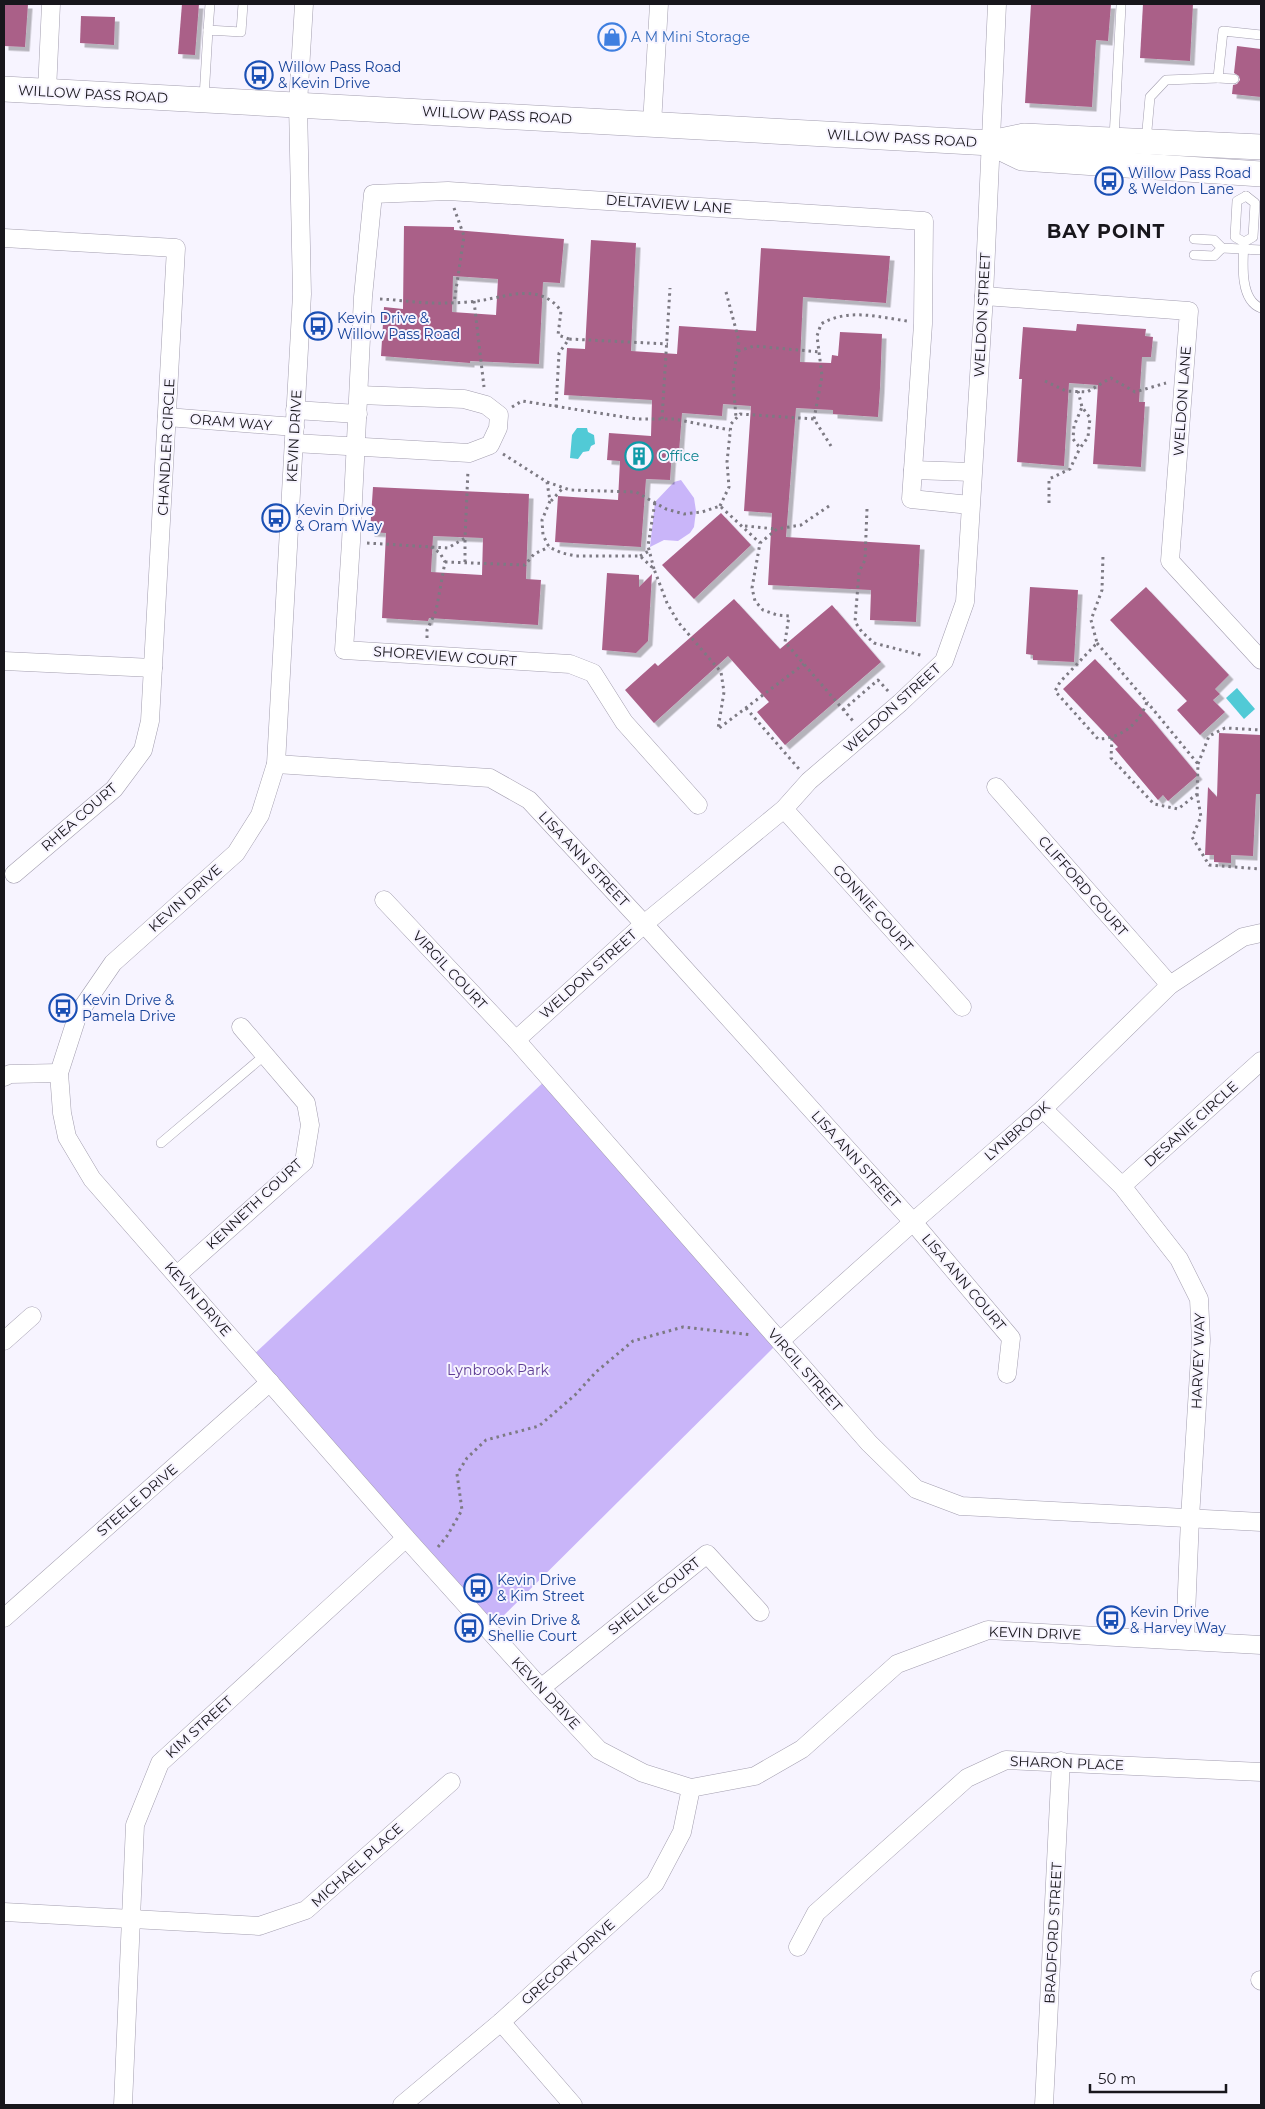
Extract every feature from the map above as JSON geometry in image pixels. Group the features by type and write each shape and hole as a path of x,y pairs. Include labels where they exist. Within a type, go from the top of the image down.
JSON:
{"main road":[{"name":"WILLOW PASS ROAD","path":"4,89 991,143 1024,136 1261,147"},
{"name":"WILLOW PASS ROAD","path":"991,143 1022,158 1249,183"}],"street":[{"path":"47,91 51,4"},
{"name":"KEVIN DRIVE","path":"304,4 298,104 302,294 276,764 260,815 236,853 113,963 78,1014 59,1073 62,1113 67,1137 92,1179 426,1561 541,1688 599,1750 643,1773 691,1788 755,1776 802,1749 897,1664 988,1630 1261,1644"},
{"path":"652,124 659,4"},
{"name":"WELDON STREET","path":"516,1040 644,924 784,809 809,781 900,703 944,661 965,602 984,296 997,4"},
{"name":"DELTAVIEW LANE","path":"357,431 363,297 373,194 448,190 924,222 923,324 911,499 970,505"},
{"name":"CHANDLER CIRCLE","path":"4,238 176,248 153,668"},
{"name":"WELDON LANE","path":"984,296 1188,311 1170,561 1261,660"},
{"path":"296,410 357,431 469,453 490,446 498,428 492,410 464,399 359,395"},
{"name":"ORAM WAY","path":"167,417 294,435 357,431"},
{"name":"SHOREVIEW COURT","path":"357,431 344,650 570,664 593,673 624,722 698,805"},
{"path":"913,470 972,472"},
{"path":"4,661 153,668"},
{"name":"RHEA COURT","path":"14,874 114,789 143,750 150,721 153,668"},
{"name":"LISA ANN STREET","path":"276,764 490,778 529,800 644,924 913,1222"},
{"name":"CLIFFORD COURT","path":"996,787 1170,985"},
{"name":"CONNIE COURT","path":"784,809 962,1007"},
{"name":"VIRGIL COURT","path":"384,900 516,1040"},
{"name":"LYNBROOK","path":"780,1341 1043,1109 1170,985 1243,937 1261,933"},
{"name":"KENNETH COURT","path":"177,1275 304,1162 310,1126 306,1102 241,1027"},
{"name":"VIRGIL STREET","path":"516,1040 869,1443 916,1489 960,1506 1190,1518"},
{"name":"DESANIE CIRCLE","path":"1122,1186 1261,1061"},
{"path":"4,1077 10,1074 59,1073"},
{"name":"HARVEY WAY","path":"1043,1109 1122,1186 1179,1259 1199,1299 1201,1340 1190,1518 1186,1640"},
{"name":"LISA ANN COURT","path":"913,1222 1011,1338 1007,1374"},
{"path":"4,1341 32,1316"},
{"name":"STEELE DRIVE","path":"4,1618 270,1382"},
{"path":"1190,1518 1261,1522"},
{"name":"KIM STREET","path":"124,2105 135,1825 160,1763 406,1538"},
{"name":"SHELLIE COURT","path":"541,1688 707,1554 760,1612"},
{"name":"SHARON PLACE","path":"798,1946 816,1913 967,1778 1006,1760 1062,1761 1261,1772"},
{"name":"BRADFORD STREET","path":"1044,2105 1062,1761"},
{"name":"MICHAEL PLACE","path":"4,1912 259,1926 306,1910 450,1782"},
{"name":"GREGORY DRIVE","path":"402,2105 502,2022 655,1883 682,1832 691,1788"},
{"path":"502,2022 573,2105"}],"lane":[{"path":"204,100 210,4"},
{"path":"208,30 241,32 243,4"},
{"path":"1114,140 1121,6"},
{"path":"1218,78 1223,31 1261,35"},
{"path":"1146,142 1150,97 1166,80 1234,79"},
{"path":"1244,245 1235,237 1237,201 1249,183"},
{"path":"1249,183 1255,203 1252,237 1244,245 1243,262 1246,291 1255,306 1261,308"},
{"path":"1194,239 1214,240 1222,248"},
{"path":"1194,255 1214,256 1222,248 1244,245 1261,250"},
{"path":"161,1143 266,1055"}],"path":[{"path":"448,190 464,236 454,303"},
{"path":"662,419 670,288"},
{"path":"363,297 444,304 474,301 516,292 539,294 555,303 561,311 558,335 569,339 668,344"},
{"path":"726,292 739,341 733,379 736,418"},
{"path":"474,301 492,410 522,401 637,419 674,419 730,430"},
{"path":"832,446 814,419 822,376 817,336 821,324 832,317 858,314 923,324"},
{"path":"556,407 559,353 569,339"},
{"path":"738,351 754,346 820,352"},
{"path":"1045,381 1066,391 1087,392 1111,378 1135,392 1184,378"},
{"path":"1048,503 1049,479 1070,469 1080,448 1088,437 1090,418 1082,407 1078,391"},
{"path":"1080,448 1073,439 1074,426 1082,407"},
{"path":"490,446 547,482 562,489 636,492 666,509 684,514 702,512 720,506 729,487 727,462 731,424 740,414 814,419"},
{"path":"465,562 469,453"},
{"path":"547,482 550,501"},
{"path":"562,489 550,501 542,520 543,535 549,547 562,553 576,556 640,556 649,551"},
{"path":"655,502 648,546 649,551 667,603 678,622 721,672 724,692 718,729 804,664"},
{"path":"720,506 744,526 760,543"},
{"path":"744,526 776,529 801,525 829,506"},
{"path":"867,510 865,560 859,572 855,622 862,632 874,643 944,661"},
{"path":"776,529 760,543 752,588 754,601 763,610 777,615 789,616 784,642 864,734"},
{"path":"351,542 448,548 465,538"},
{"path":"426,654 427,630 436,610 445,562 440,553 431,547"},
{"path":"445,562 525,565 534,554 549,547"},
{"path":"1103,555 1102,590 1091,620 1097,643 1198,764"},
{"path":"640,556 654,569"},
{"path":"1097,643 1060,682 1055,691 1098,738 1112,738 1130,728 1144,712 1147,702"},
{"path":"843,710 878,680 900,703"},
{"path":"746,708 809,781"},
{"path":"1261,730 1225,728 1209,736 1198,764 1197,794 1201,817 1192,836 1209,865 1261,869"},
{"path":"1112,738 1111,758 1154,804 1178,809 1197,794"},
{"path":"426,1561 447,1536 462,1510 457,1474 466,1458 486,1440 539,1426 575,1395 596,1372 633,1342 683,1327 741,1333 780,1341"}],"green space":[{"path":"681,480 694,498 696,511 694,527 690,533 678,541 664,540 650,547 655,502 674,482"},
{"name":"Lynbrook Park","path":"548,1078 780,1341 488,1631 249,1359"}],"water":[{"path":"577,428 587,428 588,432 594,435 595,444 591,446 589,451 583,452 578,459 570,458 572,435"},
{"path":"1237,688 1255,709 1244,719 1226,698"}],"building":[{"path":"4,4 28,4 25,47 4,46"},
{"path":"182,4 199,4 195,55 178,54"},
{"path":"1031,4 1111,4 1108,41 1096,40 1092,107 1025,103"},
{"path":"1143,4 1193,4 1190,61 1140,58"},
{"path":"81,16 115,17 114,45 80,43"},
{"path":"1237,46 1261,49 1261,97 1232,94 1233,85 1237,84 1240,80 1239,76 1234,73"},
{"path":"404,226 454,227 454,230 564,239 560,283 543,282 539,364 470,361 470,363 381,356 384,307 403,309","holes":["453,276 498,279 496,315 452,312"]},
{"path":"591,240 636,243 631,351 677,354 679,326 756,331 761,248 890,256 886,303 803,297 800,362 831,363 832,355 838,356 840,332 882,334 878,417 833,414 833,410 796,408 786,537 920,545 916,622 870,620 871,590 768,585 772,513 744,511 751,406 723,404 722,416 682,413 679,452 672,451 670,480 646,479 641,547 555,542 558,496 618,500 620,461 607,460 609,433 651,436 652,400 564,395 567,348 585,349"},
{"path":"1077,324 1146,329 1145,336 1153,337 1151,357 1142,357 1139,402 1145,402 1141,467 1093,464 1098,385 1069,383 1064,466 1017,462 1022,379 1019,379 1023,327 1076,331"},
{"path":"373,487 529,494 526,579 541,580 538,625 429,618 428,621 382,618 386,533 370,532","holes":["433,536 483,538 482,575 431,572"]},
{"path":"721,513 751,545 694,599 662,565"},
{"path":"607,573 639,575 639,587 652,574 648,641 636,653 602,650"},
{"path":"1030,587 1078,590 1074,662 1033,660 1033,655 1026,654"},
{"path":"1146,587 1229,675 1215,689 1220,694 1213,700 1225,712 1200,735 1177,710 1187,701 1110,620"},
{"path":"734,599 780,649 832,605 881,662 785,745 757,712 769,702 728,656 654,723 625,690 655,663 658,666"},
{"path":"1095,659 1147,714 1198,775 1168,801 1163,795 1158,800 1115,749 1118,747 1063,689"},
{"path":"1219,733 1261,735 1261,794 1256,794 1253,856 1231,855 1231,863 1214,862 1214,855 1205,855 1208,787 1217,797"}],"place":[{"name":"A M Mini Storage","path":"612,37"},
{"name":"Willow Pass Road & Kevin Drive","path":"259,75"},
{"name":"Willow Pass Road & Weldon Lane","path":"1109,181"},
{"name":"Kevin Drive & Willow Pass Road","path":"318,326"},
{"name":"Office","path":"639,456"},
{"name":"Kevin Drive & Oram Way","path":"276,518"},
{"name":"Kevin Drive & Pamela Drive","path":"63,1008"},
{"name":"Kevin Drive & Kim Street","path":"478,1588"},
{"name":"Kevin Drive & Harvey Way","path":"1111,1620"},
{"name":"Kevin Drive & Shellie Court","path":"469,1628"}],"district":[{"name":"BAY POINT","path":"1106,231"}]}
